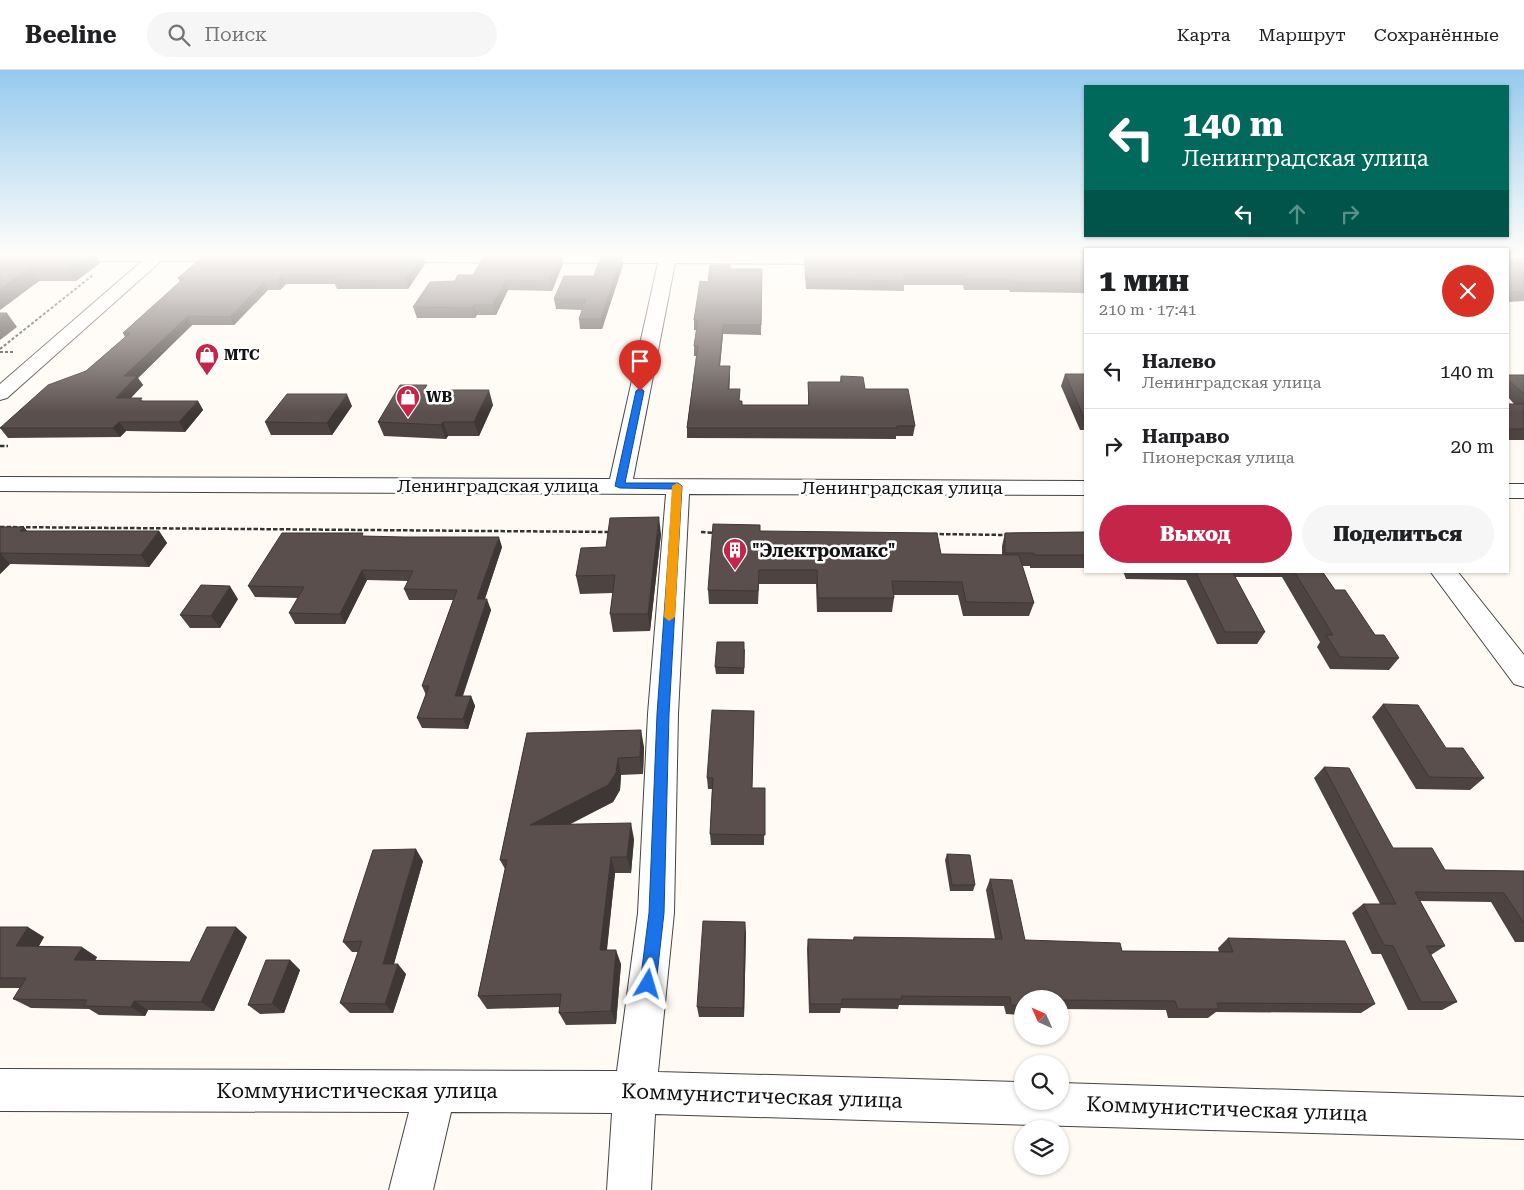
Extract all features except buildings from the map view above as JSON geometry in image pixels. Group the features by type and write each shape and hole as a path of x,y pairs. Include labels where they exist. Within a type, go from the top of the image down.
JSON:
{"street":[{"path":"0,394 98,308"},
{"path":"620,486 657,308"},
{"name":"Ленинградская улица","path":"0,484 1084,488"},
{"path":"628,1190 635,1092 656,913 663,714 678,486"},
{"path":"1509,491 1524,491"},
{"path":"1446,573 1524,676"},
{"name":"Коммунистическая улица","path":"0,1090 635,1092 1524,1118"},
{"path":"411,1190 435,1091"}],"path":[{"path":"0,350 52,308"},
{"path":"0,350 15,352 8,358"},
{"path":"0,446 8,446"},
{"path":"0,527 616,532"},
{"path":"675,532 725,533"},
{"path":"924,534 1011,535"}],"slow traffic":[{"path":"669,617 677,486"}],"place":[{"name":"МТС","path":"207,376"},
{"name":"WB","path":"408,418"},
{"name":"\"Электромакс\"","path":"735,571"}],"route":[{"path":"640,391 620,486 678,486 663,714 656,913 648,984"}]}
